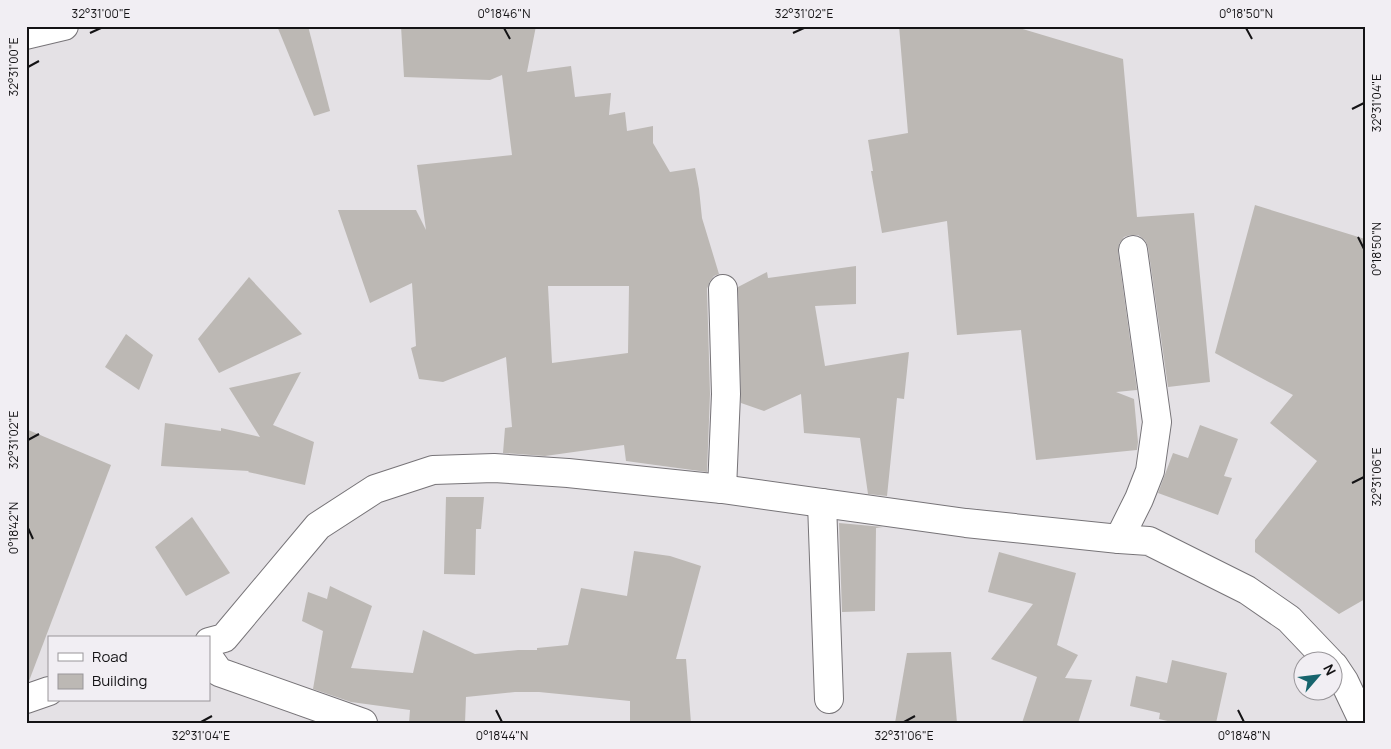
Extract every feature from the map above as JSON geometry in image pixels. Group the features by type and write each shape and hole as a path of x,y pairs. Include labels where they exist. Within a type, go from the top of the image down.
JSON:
{"street":[{"path":"26,35 64,26"},
{"path":"1119,539 1139,500 1150,471 1157,422 1132,250"},
{"path":"722,489 726,394 723,289"},
{"path":"210,642 224,638 318,526 375,490 433,470 494,468 568,473 722,489 966,524 1149,541 1247,590 1289,620 1320,652"},
{"path":"822,503 830,699"},
{"path":"210,660 218,672 363,723"},
{"path":"1344,681 1364,723"},
{"path":"26,699 48,691"}],"building":[{"path":"277,26 308,26 330,111 314,116"},
{"path":"401,26 536,26 527,72 571,66 575,97 611,93 609,115 625,112 627,131 653,126 653,143 670,172 695,168 702,218 719,274 710,281 707,289 710,394 707,472 626,461 624,445 545,456 503,453 505,428 512,427 506,357 443,382 419,379 411,348 416,346 412,283 370,303 338,210 416,210 426,230 417,165 512,155 502,75 490,80 404,77","holes":["548,286 629,286 628,353 552,363"]},
{"path":"899,26 1013,26 1123,59 1137,217 1194,213 1210,382 1168,387 1148,247 1145,240 1138,235 1124,237 1119,244 1118,252 1137,390 1116,392 1134,399 1137,450 1036,460 1021,330 957,335 947,221 882,233 871,171 873,171 868,140 908,133"},
{"path":"1255,205 1365,239 1365,599 1339,614 1255,552 1255,540 1317,461 1270,423 1293,395 1215,353"},
{"path":"856,266 856,304 815,306 825,366 909,352 904,399 897,398 887,496 868,494 860,438 804,433 801,394 764,411 741,403 738,287 767,272 768,278"},
{"path":"249,277 302,334 219,373 198,339"},
{"path":"126,334 153,355 139,390 105,367"},
{"path":"301,372 273,425 314,442 305,485 249,471 161,466 165,423 221,431 221,428 260,437 229,388"},
{"path":"1200,425 1238,439 1224,476 1232,478 1218,515 1158,493 1173,453 1188,458"},
{"path":"26,429 111,465 29,681 26,680"},
{"path":"446,497 484,497 481,529 476,529 475,575 444,574"},
{"path":"192,517 230,573 186,596 155,547"},
{"path":"839,523 883,527 876,528 875,611 842,612"},
{"path":"634,551 670,556 701,566 676,659 686,659 691,723 630,723 630,701 539,692 515,692 466,697 465,723 409,723 410,710 351,702 313,689 323,631 302,621 308,592 327,599 330,586 372,606 351,668 413,673 423,630 475,654 537,650 537,648 568,645 581,588 627,596"},
{"path":"999,552 1076,573 1057,645 1078,655 1065,678 1092,680 1078,723 1022,723 1037,677 991,659 1033,604 988,592"},
{"path":"951,652 957,723 895,723 907,653"},
{"path":"1172,660 1227,673 1216,723 1176,723 1159,719 1160,713 1130,706 1136,676 1167,683"}]}
